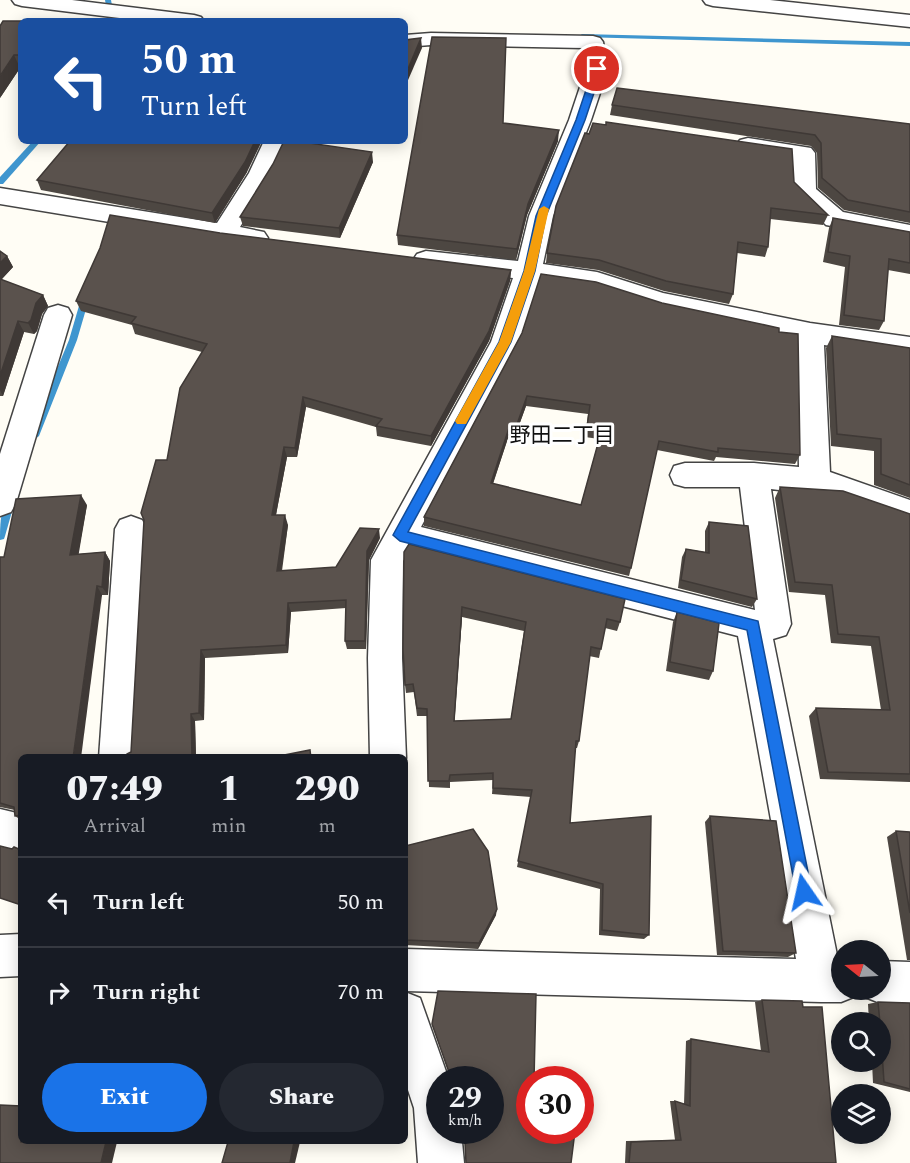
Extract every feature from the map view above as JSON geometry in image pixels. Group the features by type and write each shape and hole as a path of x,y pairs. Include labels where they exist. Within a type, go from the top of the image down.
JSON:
{"street":[{"path":"22,0 169,18"},
{"path":"713,0 910,21"},
{"path":"388,754 385,658 387,560 505,342 529,271 541,216 580,120 597,69 593,42 431,39 408,41"},
{"path":"580,120 604,123"},
{"path":"721,141 804,153 804,191 835,219 910,233"},
{"path":"223,234 261,173 275,144"},
{"path":"0,196 223,234 279,241"},
{"path":"404,258 529,271 597,281 660,302 810,333 910,347"},
{"path":"0,503 58,315"},
{"path":"810,333 815,481"},
{"path":"685,475 754,475 815,481 910,513"},
{"path":"400,535 753,625 774,624 754,475"},
{"path":"117,754 131,529"},
{"path":"408,970 831,981 753,625"},
{"path":"0,828 18,832"},
{"path":"0,956 18,955"},
{"path":"891,982 910,983"},
{"path":"408,1022 436,1108 441,1163"}],"building":[{"path":"3,21 18,21 18,55 14,55 0,76 0,26"},
{"path":"432,37 506,38 503,123 559,130 528,204 517,249 397,235"},
{"path":"421,38 408,69 408,40"},
{"path":"617,88 910,124 910,212 848,200 822,178 821,143 815,135 612,105"},
{"path":"606,122 792,149 794,182 828,215 771,208 768,247 738,242 733,294 666,281 599,260 547,253 556,206 585,133 589,134 593,123 606,125"},
{"path":"67,144 254,144 245,162 212,213 37,180"},
{"path":"283,144 316,144 372,152 339,228 240,217 273,164"},
{"path":"110,215 220,233 511,270 489,331 431,436 376,426 382,419 303,397 295,448 284,447 272,515 285,515 277,571 336,567 360,528 379,529 367,551 365,641 345,641 346,600 288,603 286,645 201,650 199,713 191,714 192,754 127,754 131,752 144,520 141,513 156,460 167,460 180,388 207,344 131,323 136,317 76,301 100,248"},
{"path":"833,218 910,232 910,263 889,259 884,321 844,315 850,256 828,252"},
{"path":"0,251 7,256 0,263"},
{"path":"541,274 596,282 662,303 779,328 779,332 798,334 800,455 718,448 718,452 659,441 631,568 424,517 522,333","holes":["527,396 590,405 587,427 602,429 581,505 491,483 509,428 515,430"]},
{"path":"0,279 43,295 36,303 31,320 28,323 18,321 0,376"},
{"path":"832,336 910,348 910,485 881,474 881,439 837,434"},
{"path":"780,487 843,491 910,514 910,774 828,772 816,708 890,710 879,637 838,634 832,585 795,582"},
{"path":"81,495 70,555 105,552 102,587 97,586 74,754 18,754 18,816 15,816 14,807 0,803 0,557 4,557 16,499"},
{"path":"709,522 748,526 757,599 681,580 686,549 709,553"},
{"path":"409,544 625,599 620,622 607,619 601,649 591,647 579,741 576,741 570,823 651,816 649,935 602,930 603,884 518,861 532,790 493,788 493,773 450,775 449,781 428,781 427,709 417,708 413,684 405,685 404,552","holes":["462,607 526,622 511,719 454,721"]},
{"path":"677,612 719,623 713,671 670,662"},
{"path":"310,750 310,754 290,754"},
{"path":"710,816 776,821 796,953 723,951"},
{"path":"473,829 488,851 497,909 479,943 408,940 408,845"},
{"path":"896,831 910,832 910,913"},
{"path":"0,846 12,849 14,847 18,849 18,904 0,898"},
{"path":"438,991 536,994 534,1066 516,1066 516,1144 573,1144 571,1163 466,1163 465,1144 504,1144 504,1066 447,1066 432,1024"},
{"path":"762,1000 802,1001 803,1007 822,1007 831,1107 831,1144 834,1144 836,1163 629,1163 631,1142 681,1140 675,1101 690,1106 691,1039 769,1052"},
{"path":"878,1002 910,1003 910,1089 884,1082 883,1072 891,1072 891,1012 879,1012"},
{"path":"0,1105 18,1106 18,1144 106,1144 101,1163 0,1163"},
{"path":"227,1144 294,1144 290,1163 222,1163"}],"waterway":[{"path":"108,0 111,18"},
{"path":"582,36 910,44"},
{"path":"0,182 34,144"},
{"path":"34,436 73,340 85,299"},
{"path":"0,536 10,501"}],"slow traffic":[{"path":"461,421 505,342 529,271 544,209"}],"district":[{"name":"野田二丁目","path":"562,435"}],"route":[{"path":"597,69 580,120 541,216 529,271 505,342 400,535 753,625 804,892"}]}
